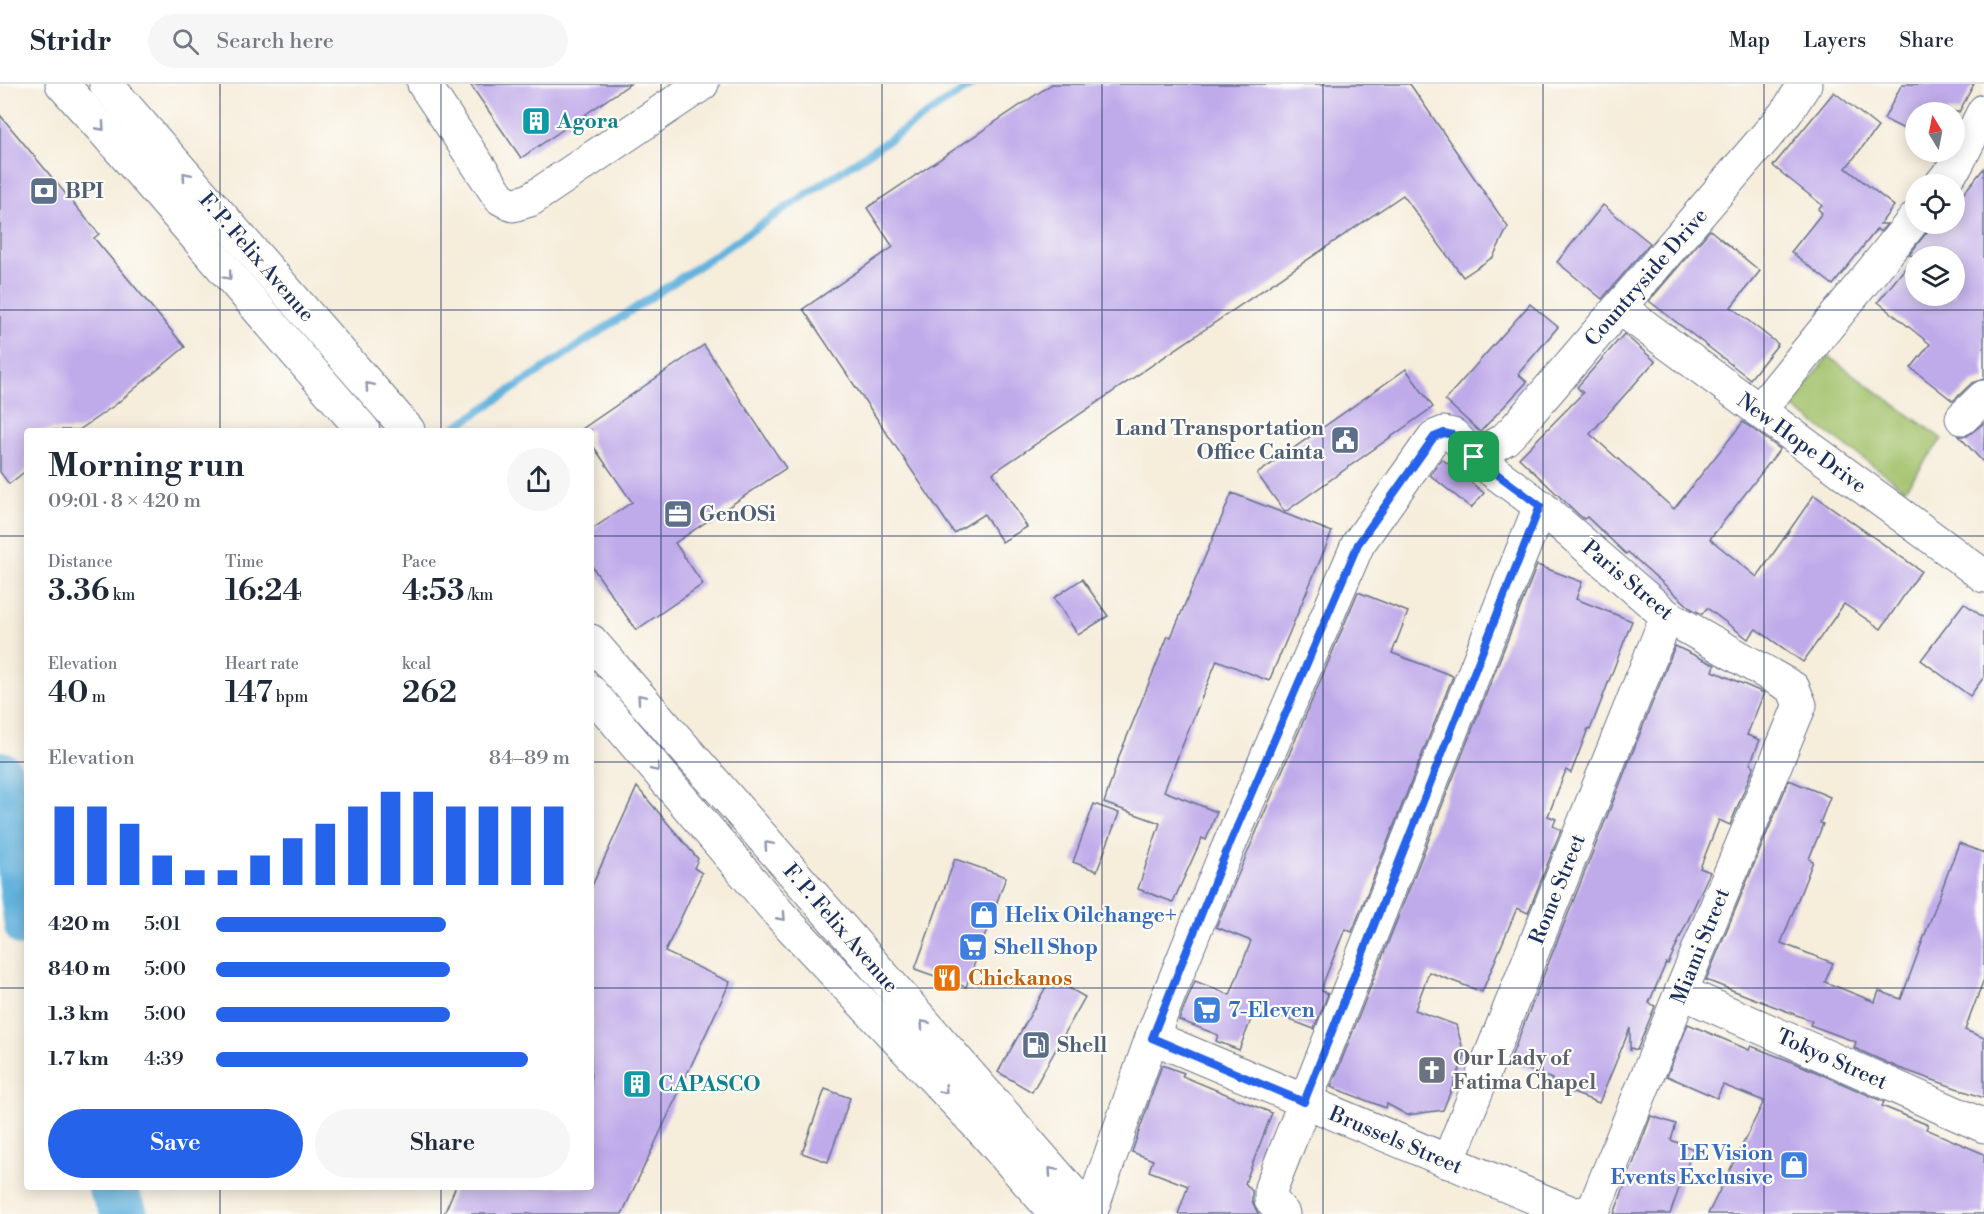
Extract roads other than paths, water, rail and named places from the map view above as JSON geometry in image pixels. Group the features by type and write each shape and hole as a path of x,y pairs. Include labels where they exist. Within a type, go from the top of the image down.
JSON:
{"street":[{"name":"F. P. Felix Avenue","path":"62,84 151,182 253,305 361,428"},
{"name":"F. P. Felix Avenue","path":"106,84 406,428"},
{"path":"424,84 500,198 513,205 530,200 702,84"},
{"name":"Countryside Drive","path":"1474,457 1515,429 1786,113 1805,84"},
{"path":"1949,174 1957,164 1984,111"},
{"path":"1759,411 1905,231"},
{"name":"New Hope Drive","path":"1620,308 1984,576"},
{"name":"Paris Street","path":"1152,1038 1222,862 1358,544 1434,437 1444,433 1453,435 1474,457 1540,506 1667,616 1792,688"},
{"path":"1282,1214 1270,1200 1271,1188 1540,506"},
{"name":"Rome Street","path":"1448,1162 1667,616"},
{"name":"F. P. Felix Avenue","path":"594,644 1091,1214"},
{"name":"Miami Street","path":"1584,1211 1681,992 1800,705 1792,688"},
{"name":"F. P. Felix Avenue","path":"594,696 781,916 986,1134 1056,1214"},
{"name":"Tokyo Street","path":"1681,992 1984,1126"},
{"path":"1091,1214 1152,1038"},
{"name":"Brussels Street","path":"1152,1038 1448,1162 1584,1211"}],"waterway":[{"path":"454,428 973,84"},
{"path":"0,774 18,855 24,902"},
{"path":"112,1190 125,1214"}],"place":[{"name":"Agora","path":"536,121"},
{"name":"BPI","path":"44,191"},
{"name":"Land Transportation Office Cainta","path":"1345,440"},
{"name":"GenOSi","path":"678,514"},
{"name":"Helix Oilchange+","path":"984,915"},
{"name":"Shell Shop","path":"973,947"},
{"name":"Chickanos","path":"947,978"},
{"name":"7-Eleven","path":"1207,1010"},
{"name":"Shell","path":"1036,1045"},
{"name":"Our Lady of Fatima Chapel","path":"1432,1070"},
{"name":"CAPASCO","path":"637,1084"},
{"name":"LE Vision Events Exclusive","path":"1794,1165"}]}
